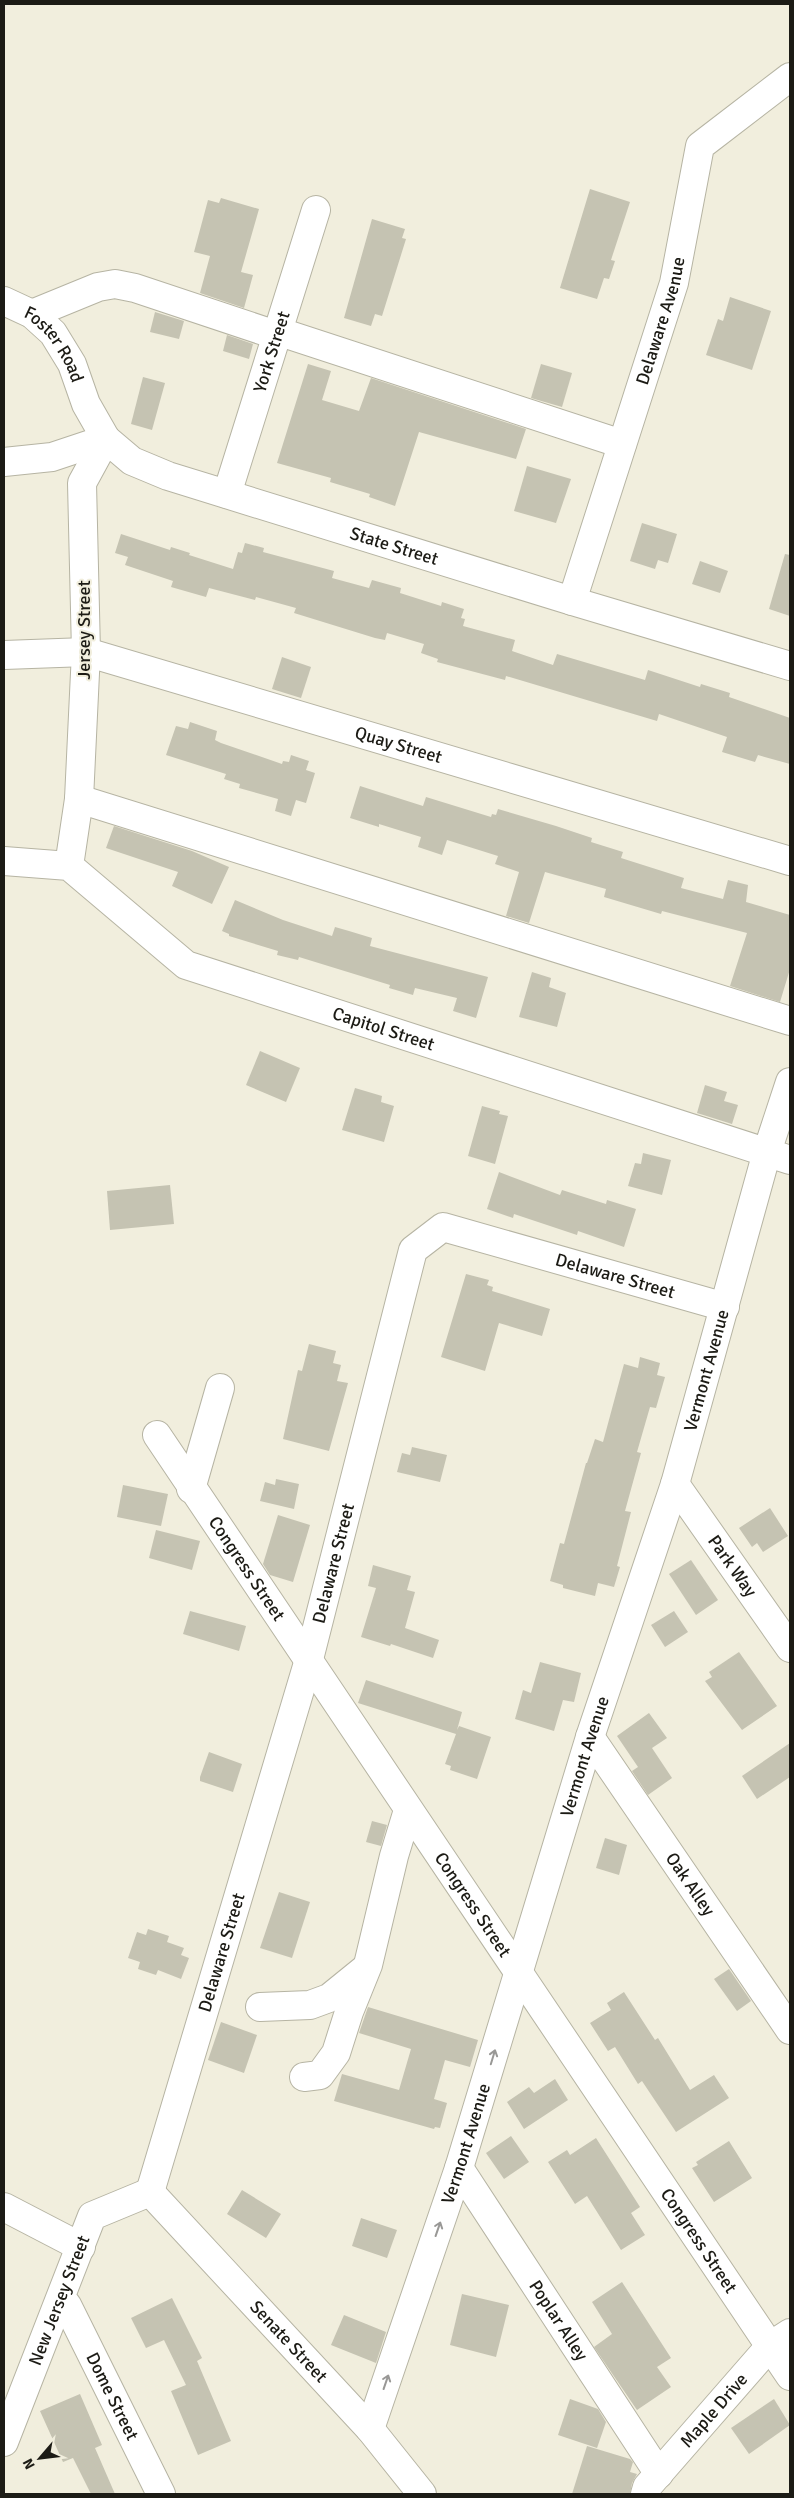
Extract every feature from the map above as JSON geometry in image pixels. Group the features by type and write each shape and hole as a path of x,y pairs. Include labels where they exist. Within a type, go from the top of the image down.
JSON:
{"street":[{"name":"Delaware Avenue","path":"572,602 674,283 700,146 790,77"},
{"name":"York Street","path":"227,494 316,210"},
{"path":"32,314 98,287 115,284 135,288 622,444"},
{"name":"Foster Road","path":"4,301 32,314 53,333 72,364 86,404 106,439"},
{"path":"4,462 52,457 106,439"},
{"name":"State Street","path":"106,439 132,462 168,476 572,602 790,666"},
{"name":"Jersey Street","path":"69,866 79,799 86,652 82,483 106,439"},
{"name":"Quay Street","path":"4,655 86,652 790,861"},
{"path":"79,799 790,1021"},
{"path":"4,862 69,866"},
{"name":"Capitol Street","path":"69,866 186,964 779,1156"},
{"name":"Vermont Avenue","path":"370,2428 459,2168 590,1737 675,1484 725,1307 779,1156 790,1082"},
{"name":"Delaware Street","path":"150,2192 308,1663 413,1250 443,1227 725,1307"},
{"path":"192,1489 220,1388"},
{"name":"Congress Street","path":"157,1435 518,1974 780,2340 790,2376"},
{"name":"Park Way","path":"675,1484 790,1648"},
{"name":"Oak Alley","path":"590,1737 790,2030"},
{"path":"304,2077 320,2075 336,2053 367,1967 394,1856 408,1810"},
{"path":"260,2007 310,2005 329,1998 367,1967"},
{"name":"Poplar Alley","path":"459,2168 652,2484"},
{"name":"New Jersey Street","path":"4,2442 92,2216 150,2192"},
{"name":"Senate Street","path":"150,2192 370,2428 422,2494"},
{"path":"4,2207 80,2248"},
{"name":"Dome Street","path":"60,2301 67,2305 162,2494"},
{"name":"Maple Drive","path":"652,2484 780,2340"}],"building":[{"path":"590,189 630,202 611,260 615,261 609,279 604,278 597,299 560,288"},
{"path":"221,198 259,209 241,272 253,275 244,308 200,293 210,256 194,252 208,200 219,203"},
{"path":"372,219 405,229 402,238 406,239 382,316 375,314 371,326 344,318"},
{"path":"730,297 771,311 752,370 706,355 718,319 723,321"},
{"path":"155,312 184,321 179,339 150,332"},
{"path":"227,335 253,344 249,359 223,351"},
{"path":"308,364 331,371 322,400 359,411 371,378 526,429 516,459 419,432 395,506 369,497 370,494 330,482 331,478 277,463"},
{"path":"541,364 572,373 562,407 531,398"},
{"path":"143,377 165,383 152,430 131,424"},
{"path":"527,466 571,479 556,523 514,511"},
{"path":"642,523 677,534 668,563 658,560 655,569 630,561"},
{"path":"121,534 170,550 171,547 190,553 189,555 233,569 238,552 242,553 245,543 264,548 263,552 334,571 332,578 369,588 372,580 401,588 400,593 441,606 442,602 464,609 461,618 465,619 463,626 515,640 512,651 553,665 557,654 645,680 648,670 700,687 701,684 730,693 729,697 790,718 790,764 758,755 755,762 722,752 727,737 659,714 657,721 506,676 505,680 437,662 438,659 421,653 424,644 387,633 385,640 375,638 294,613 296,608 256,597 255,600 209,588 206,597 171,587 173,581 125,565 128,557 115,553"},
{"path":"785,554 790,555 790,616 769,609"},
{"path":"700,561 728,571 720,593 692,584"},
{"path":"282,657 311,667 301,698 272,689"},
{"path":"190,722 217,731 215,740 221,743 282,764 283,761 289,762 291,755 309,761 306,770 315,773 306,803 296,800 291,816 275,811 278,799 239,788 240,784 224,779 226,774 166,755 176,726 188,729"},
{"path":"360,786 423,806 426,797 491,817 492,814 496,815 498,809 556,826 592,838 591,842 623,852 621,858 684,878 681,888 723,899 728,880 748,885 746,902 790,915 790,969 780,1002 730,986 747,933 662,911 661,914 604,897 606,889 545,872 529,923 506,916 519,872 495,864 498,856 447,840 442,855 418,847 421,837 379,824 379,827 350,818"},
{"path":"114,826 192,851 229,867 212,904 172,886 178,872 106,848"},
{"path":"235,900 283,920 332,936 335,927 372,938 370,946 488,977 476,1018 453,1011 457,998 415,988 413,995 389,988 390,985 299,957 298,960 277,955 278,951 229,936 229,934 222,931"},
{"path":"532,972 551,978 549,987 566,993 557,1027 519,1017"},
{"path":"260,1051 300,1068 286,1102 246,1085"},
{"path":"705,1085 727,1092 724,1101 738,1105 732,1124 697,1113"},
{"path":"355,1088 382,1096 381,1102 394,1106 384,1142 342,1130"},
{"path":"482,1106 500,1111 499,1114 508,1116 495,1164 468,1156"},
{"path":"643,1153 671,1160 662,1195 628,1186 635,1163 641,1164"},
{"path":"499,1172 560,1195 562,1190 606,1204 607,1200 636,1209 624,1247 578,1231 577,1235 514,1214 513,1218 487,1209"},
{"path":"170,1185 174,1224 110,1230 107,1191"},
{"path":"466,1274 489,1280 487,1285 493,1287 492,1291 550,1309 542,1336 499,1323 485,1371 441,1357"},
{"path":"309,1344 336,1351 333,1363 341,1365 337,1381 348,1383 329,1451 283,1439 298,1370 302,1371"},
{"path":"640,1357 660,1363 657,1375 665,1377 656,1408 650,1407 637,1452 641,1453 625,1511 631,1512 617,1566 620,1567 614,1587 598,1583 595,1596 563,1588 563,1585 550,1581 560,1543 564,1544 586,1463 595,1439 603,1442 624,1364 638,1368"},
{"path":"412,1447 447,1455 440,1482 397,1472 402,1453 410,1455"},
{"path":"276,1479 299,1484 294,1509 260,1501 265,1482 275,1485"},
{"path":"123,1485 168,1494 161,1526 117,1517"},
{"path":"770,1508 788,1536 763,1552 757,1543 752,1547 739,1528"},
{"path":"278,1515 310,1525 293,1582 270,1575 263,1564"},
{"path":"156,1530 200,1541 192,1570 149,1558"},
{"path":"691,1560 718,1600 696,1615 669,1574"},
{"path":"373,1565 411,1576 407,1590 415,1592 405,1628 439,1640 433,1658 391,1644 390,1646 361,1637 376,1588 368,1586"},
{"path":"190,1611 246,1626 239,1651 183,1634"},
{"path":"674,1611 688,1632 665,1647 651,1625"},
{"path":"739,1652 777,1706 742,1730 705,1681 712,1677 709,1672"},
{"path":"540,1662 581,1673 574,1702 563,1700 554,1731 515,1719 523,1690 531,1693"},
{"path":"366,1680 462,1712 457,1730 459,1726 491,1737 477,1779 450,1770 451,1766 445,1764 456,1734 358,1703"},
{"path":"649,1713 667,1738 652,1748 672,1778 648,1795 632,1771 638,1767 617,1736"},
{"path":"790,1743 790,1777 757,1799 742,1776"},
{"path":"209,1752 242,1764 233,1792 200,1781"},
{"path":"372,1821 387,1825 381,1846 366,1842"},
{"path":"605,1838 627,1845 619,1875 596,1868"},
{"path":"279,1892 310,1902 292,1958 260,1948"},
{"path":"148,1929 169,1936 167,1942 184,1948 181,1955 189,1958 181,1979 158,1970 156,1975 138,1969 140,1962 128,1958 137,1932 146,1935"},
{"path":"729,1969 751,2001 737,2011 714,1979"},
{"path":"624,1992 655,2040 658,2038 690,2090 714,2075 729,2098 676,2132 642,2081 638,2084 615,2047 608,2051 590,2023 611,2010 607,2003"},
{"path":"368,2007 478,2040 470,2067 445,2060 434,2099 447,2103 440,2128 435,2127 434,2129 334,2101 342,2074 399,2090 411,2049 359,2033"},
{"path":"221,2022 257,2035 244,2073 208,2060"},
{"path":"555,2079 568,2100 524,2129 507,2102 529,2087 534,2093"},
{"path":"511,2136 529,2162 504,2179 486,2153"},
{"path":"596,2138 640,2207 631,2213 645,2235 621,2250 587,2196 575,2204 548,2162 567,2150 570,2155"},
{"path":"729,2141 752,2178 714,2202 692,2168 698,2165 696,2162"},
{"path":"242,2190 281,2214 266,2238 227,2214"},
{"path":"361,2218 397,2230 387,2258 352,2246"},
{"path":"622,2282 671,2358 657,2367 671,2387 637,2410 594,2347 612,2334 592,2302"},
{"path":"462,2294 509,2305 496,2357 450,2345"},
{"path":"172,2298 202,2358 197,2361 231,2441 198,2455 171,2391 186,2385 164,2340 146,2348 131,2318"},
{"path":"344,2315 386,2332 376,2363 331,2345"},
{"path":"80,2394 102,2445 95,2448 115,2494 91,2494 73,2458 63,2462 40,2411"},
{"path":"570,2399 598,2409 606,2422 597,2448 558,2435"},
{"path":"774,2399 790,2425 749,2454 731,2428"},
{"path":"587,2446 630,2459 633,2462 630,2472 637,2474 632,2483 630,2494 572,2494"}]}
